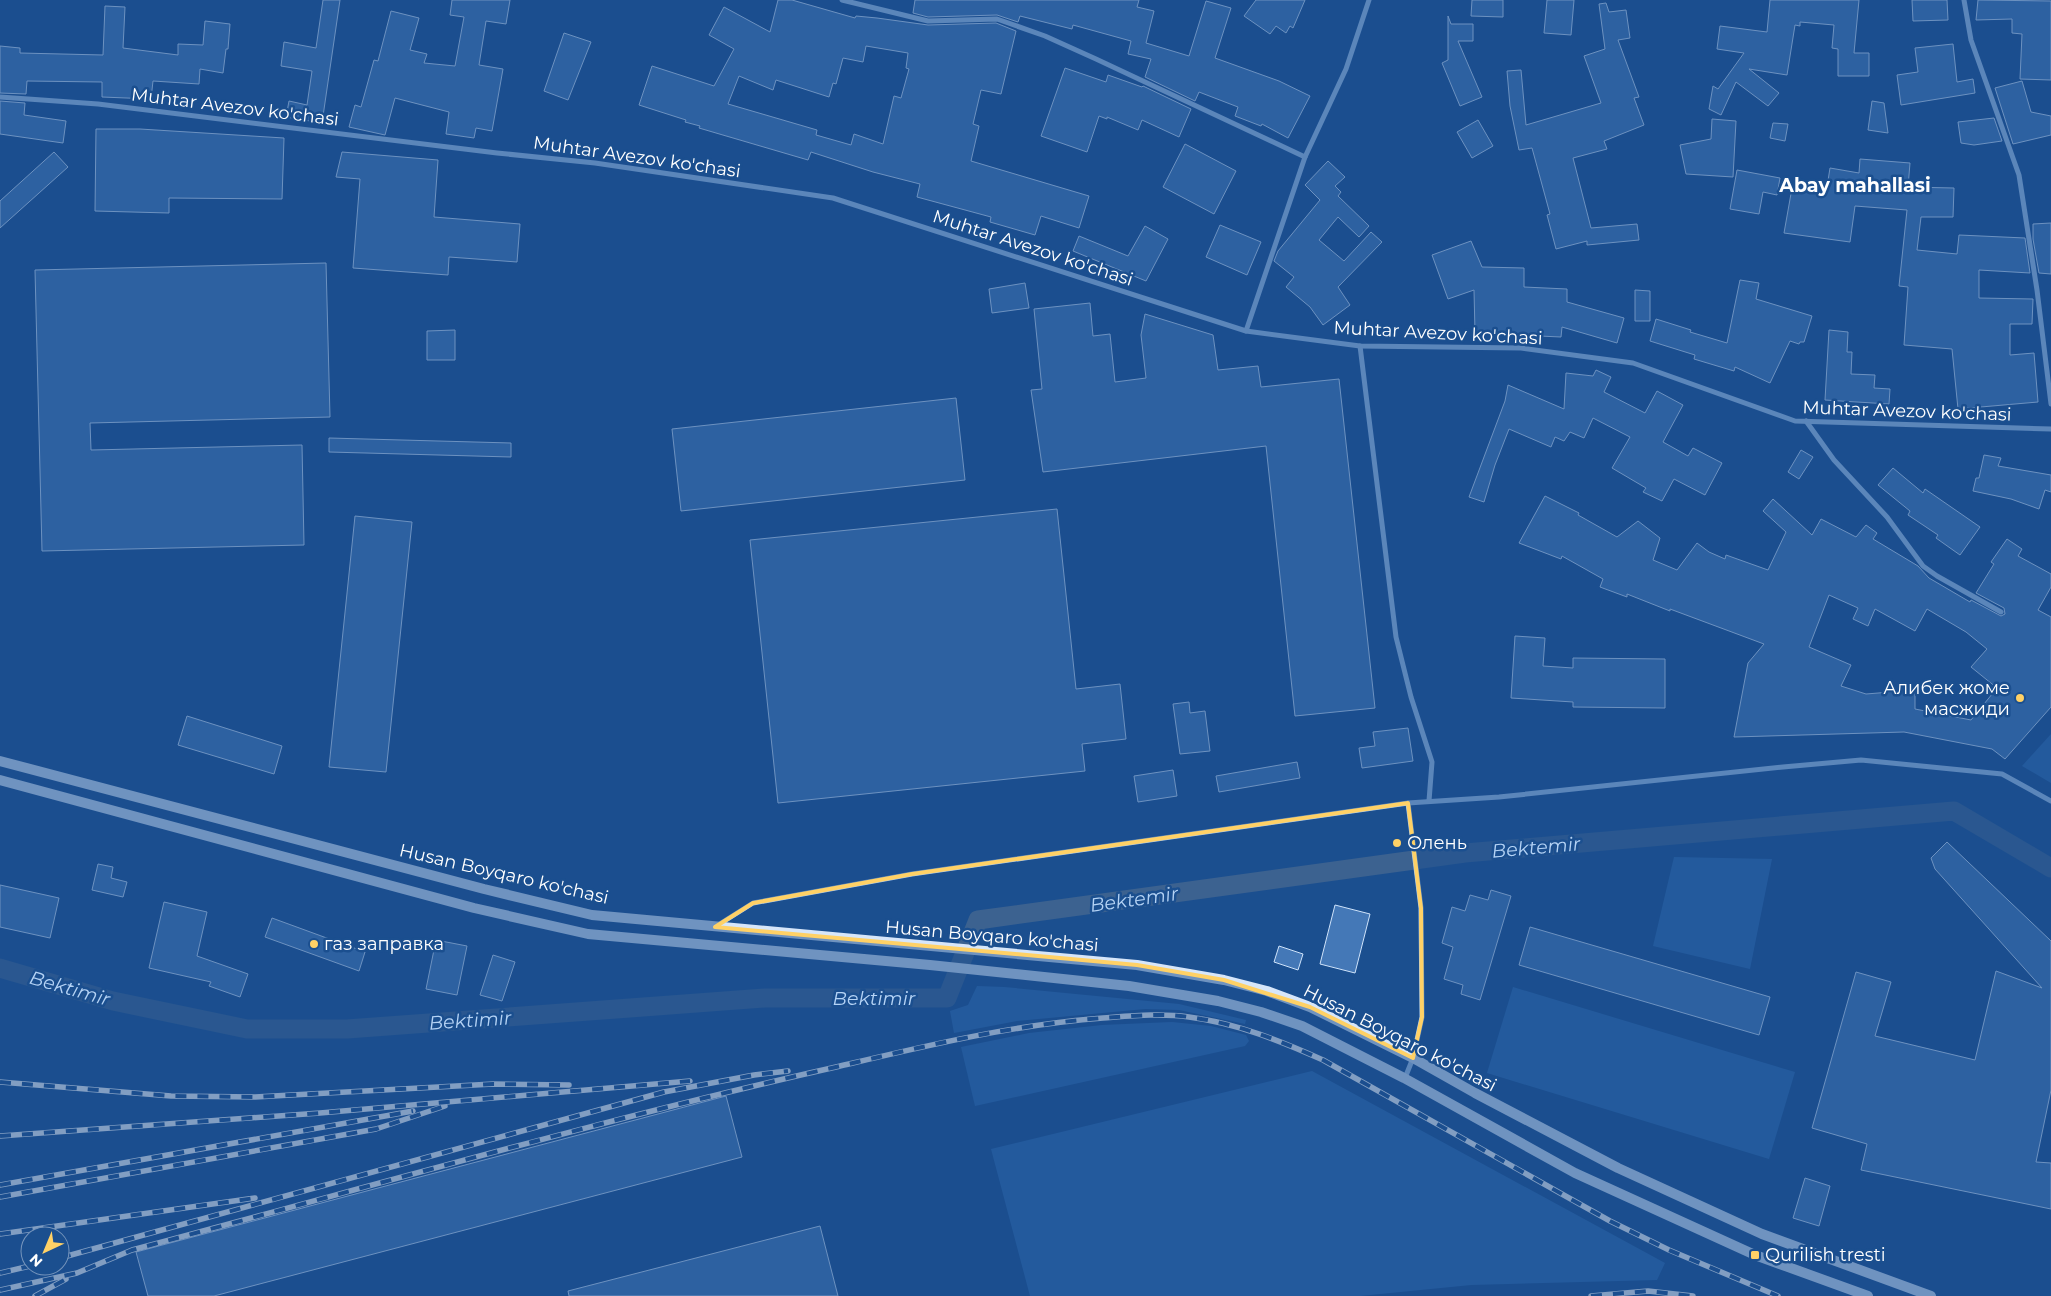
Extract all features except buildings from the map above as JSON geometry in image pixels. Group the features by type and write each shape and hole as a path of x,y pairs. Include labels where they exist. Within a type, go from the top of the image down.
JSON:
{"main road":[{"name":"Husan Boyqaro ko'chasi","path":"0,761 484,889 592,915 1137,965 1182,971 1267,991 1310,1007 1413,1058 1475,1094 1618,1168 1744,1226 1931,1296"},
{"name":"Husan Boyqaro ko'chasi","path":"0,780 474,908 588,934 930,965 1129,986 1218,1001 1261,1012 1302,1026 1404,1078 1575,1173 1754,1255 1868,1296"}],"street":[{"path":"842,0 928,21 997,19 1045,36 1305,157"},
{"path":"1246,330 1305,157 1346,69 1369,0"},
{"path":"1964,0 1971,40 2019,175 2037,290 2051,404"},
{"name":"Muhtar Avezov ko'chasi","path":"0,97 98,104 497,153 595,163 833,198 1246,330 1360,346 1521,348 1633,363 1795,421 2051,429"},
{"path":"1360,346 1396,637 1411,697 1432,762 1428,801"},
{"path":"1806,421 1834,460 1887,517 1923,566 1937,576 2001,612"},
{"path":"715,927 753,903 903,876 1408,803 1499,797 1713,773 1861,760 2002,774 2051,801"},
{"path":"1404,1078 1413,1058 1422,1018 1421,908 1408,803"}],"highlighted area":[{"path":"1408,803 1421,908 1422,1017 1413,1058 1310,1007 1224,980 1137,965 715,927 753,903 912,874"}],"shaded area":[{"path":"2051,734 2051,783 2022,766"},
{"path":"1674,857 1772,859 1750,969 1653,946"},
{"path":"977,986 1179,1004 1246,1020 1245,1024 1179,1010 1145,1009 1017,1021 954,1033 950,1011 968,1005"},
{"path":"1513,987 1795,1072 1769,1159 1487,1073"},
{"path":"1172,1022 1211,1026 1246,1035 1249,1041 1245,1046 975,1106 961,1047 1029,1033 1102,1025"},
{"path":"1312,1071 1665,1263 1657,1280 1471,1285 1360,1296 1030,1296 991,1149"}],"waterway":[{"name":"Bektemir","path":"0,968 113,1001 247,1029 347,1029 765,998 947,998 978,920 1465,853 1954,811 2051,868"}],"railway":[{"path":"0,1290 77,1273 132,1250 483,1155 747,1088 935,1044 1002,1031 1069,1021 1156,1015 1189,1017 1241,1028 1323,1060 1610,1221 1669,1250 1778,1296"},
{"path":"70,1255 664,1092 754,1075 788,1071"},
{"path":"0,1136 320,1113 690,1081"},
{"path":"0,1082 171,1096 255,1097 493,1084 569,1085"},
{"path":"0,1197 376,1129 445,1106"},
{"path":"0,1185 413,1111"},
{"path":"0,1234 255,1198"},
{"path":"0,1273 20,1268"},
{"path":"35,1296 66,1279"},
{"path":"1591,1296 1648,1291 1693,1296"}],"place":[{"name":"Алибек жоме масжиди","path":"2020,698"},
{"name":"Олень","path":"1397,843"},
{"name":"газ заправка","path":"314,944"},
{"name":"Qurilish tresti","path":"1755,1255"}],"district":[{"name":"Abay mahallasi","path":"1855,185"}],"water label":[{"name":"Bektimir","path":"70,988"},
{"name":"Bektimir","path":"874,998"},
{"name":"Bektimir","path":"470,1020"}]}
